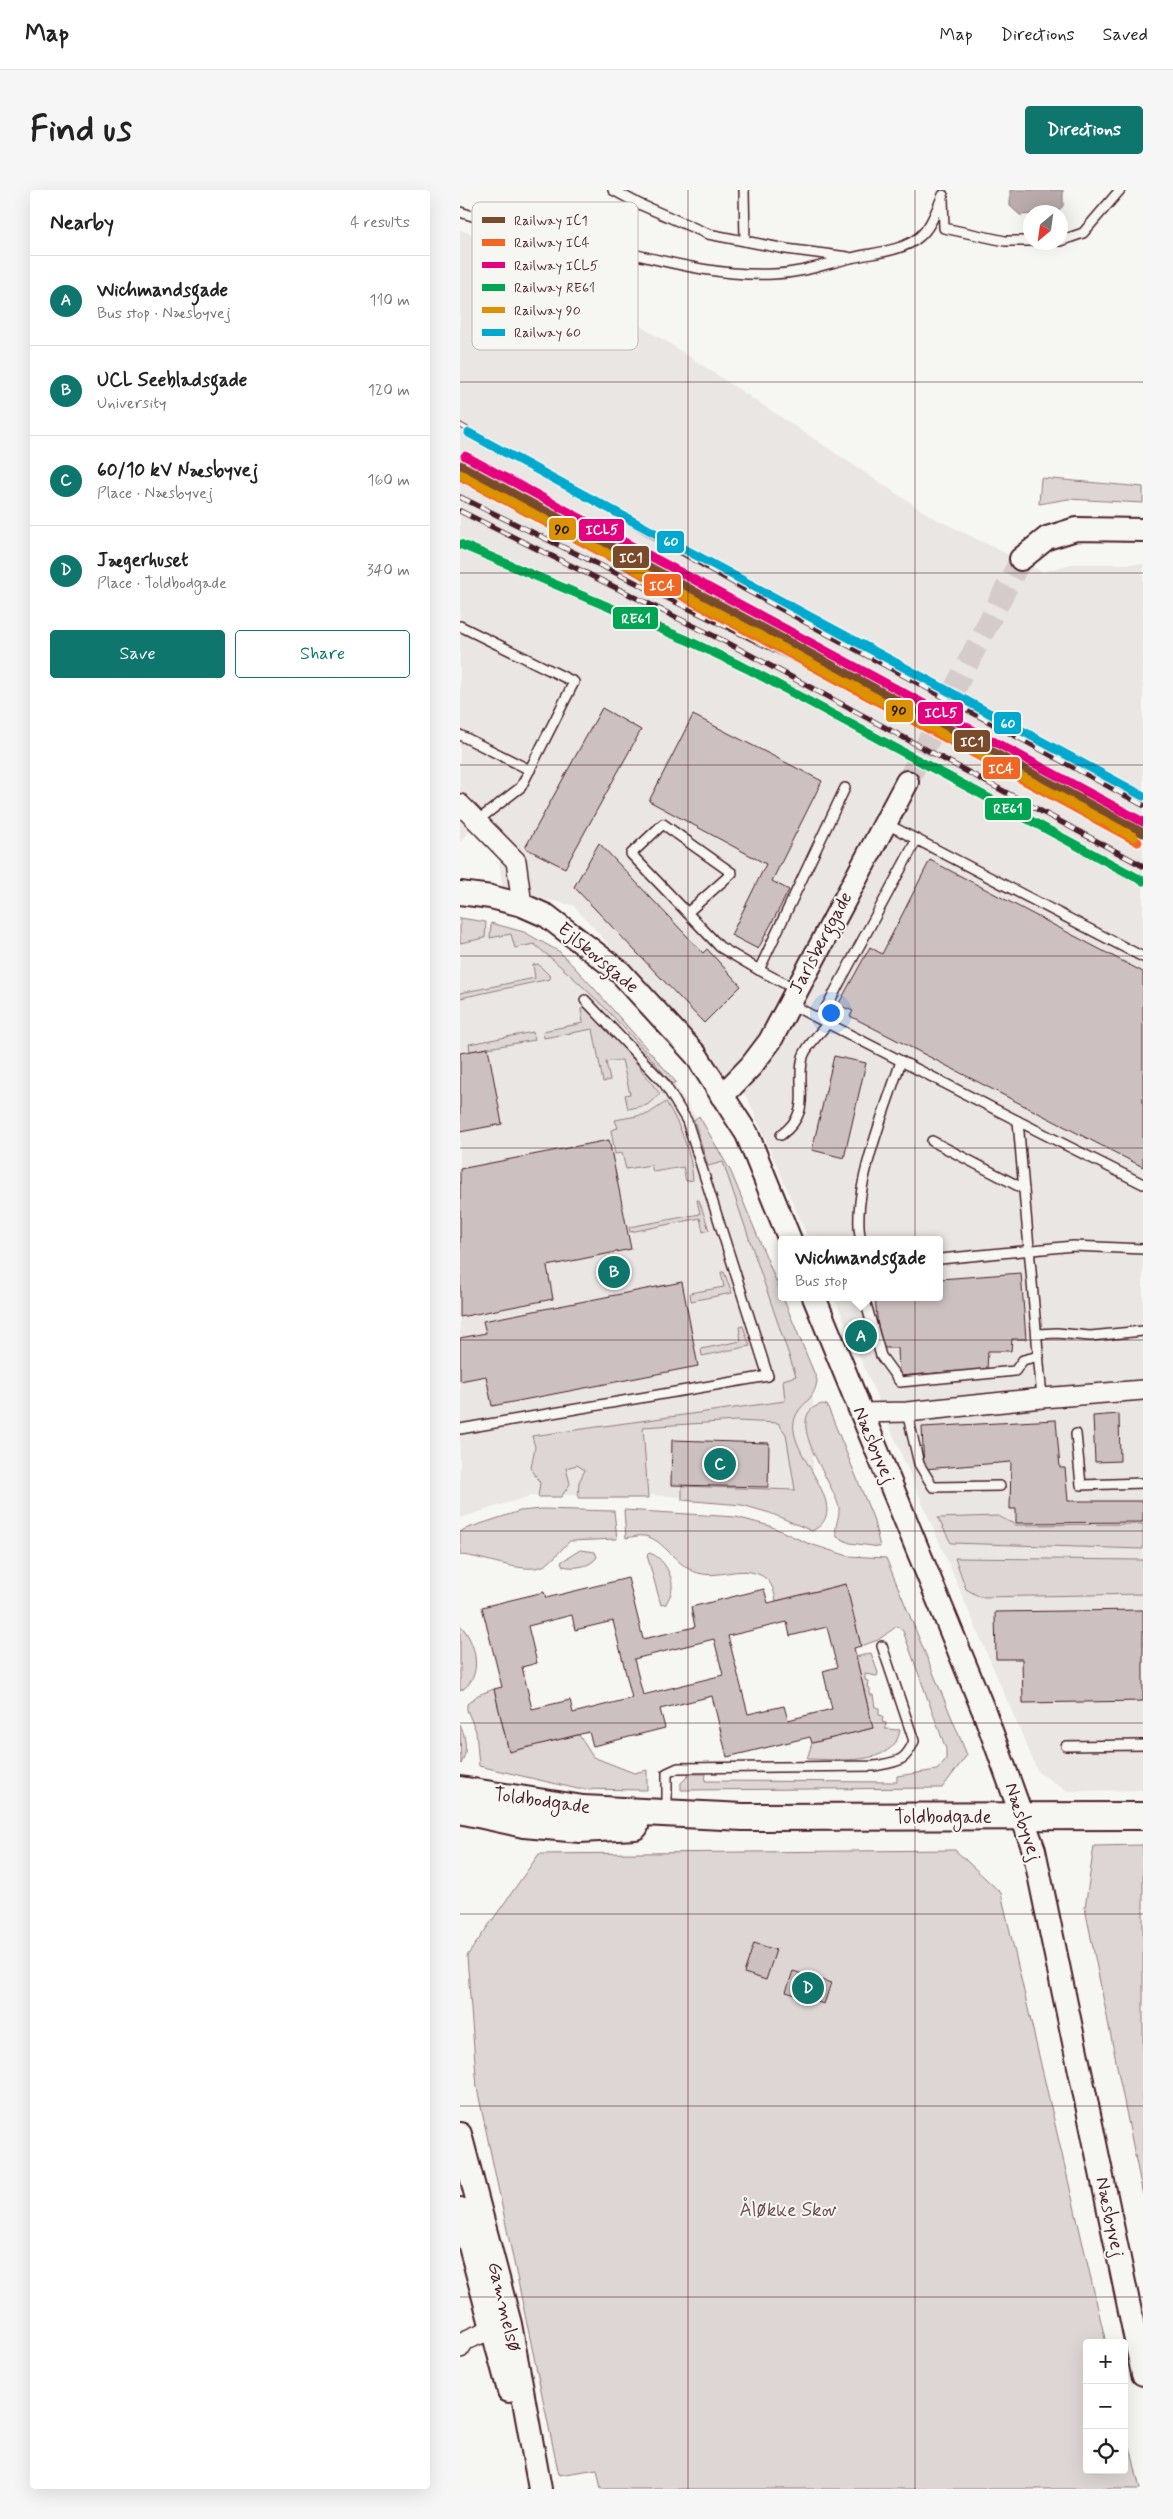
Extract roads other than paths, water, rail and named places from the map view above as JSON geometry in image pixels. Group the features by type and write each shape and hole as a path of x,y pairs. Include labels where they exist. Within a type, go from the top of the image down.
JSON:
{"main road":[{"name":"Toldbodgade","path":"460,1790 583,1809 743,1817 1143,1816"},
{"name":"Toldbodgade","path":"460,1810 524,1824 580,1829 678,1824 743,1817"}],"street":[{"path":"1021,559 1047,538 1076,529 1143,530"},
{"name":"Jarlsberggade","path":"722,1096 751,1066 770,1041 884,822 907,782"},
{"path":"460,804 516,861 522,905"},
{"name":"Ejlskovsgade","path":"460,893 491,897 522,905 547,916 568,930 620,972 696,1055 722,1096"},
{"path":"722,1096 747,1134 788,1236"},
{"name":"Næsbyvej","path":"816,1301 981,1705 1034,1850 1143,2374"},
{"path":"860,1413 907,1412 1143,1390"},
{"name":"Gammelsø","path":"460,2134 510,2324 539,2486"},
{"name":"Gammelsø","path":"460,2208 492,2329 539,2486"},
{"path":"460,2348 464,2341 492,2329"}],"lane":[{"path":"613,190 635,202"},
{"path":"744,190 745,241"},
{"path":"1068,238 1083,233 1120,190"},
{"path":"943,192 944,228 1005,241 1023,241"},
{"path":"638,255 680,265 741,274 775,274 813,270 851,258 887,252 919,238 934,215 943,192"},
{"path":"638,203 708,234 786,249 851,258"},
{"path":"460,626 574,682 521,787 477,821"},
{"path":"460,735 530,770"},
{"path":"758,970 845,788"},
{"path":"884,822 1143,957"},
{"path":"688,913 732,873 662,824 631,854 720,947 758,970 824,1021 1143,1184"},
{"path":"781,1135 792,1127 803,1102 803,1056 824,1021 917,839"},
{"path":"460,1429 768,1376 687,1121 664,1083 586,1000"},
{"path":"860,1236 857,1222 866,1171 901,1061"},
{"path":"1018,1121 1042,1398"},
{"path":"932,1141 1024,1188"},
{"path":"943,1259 1073,1246 1143,1249"},
{"path":"865,1301 881,1356 900,1382 1015,1371 1023,1360 1039,1356"},
{"path":"1037,1334 1057,1332 1090,1336 1143,1331"},
{"path":"907,1412 919,1464 933,1487 1000,1486"},
{"path":"1076,1434 1081,1485 1143,1483"},
{"path":"667,1813 668,1773 678,1768 874,1766 899,1761 908,1755 914,1741 882,1646"},
{"path":"1066,1746 1143,1745"}],"tunnel":[{"path":"907,782 1021,559"}],"railway":[{"path":"460,425 748,591 1143,805"},
{"path":"460,497 795,660 1008,773 1143,833"},
{"path":"460,511 724,641 1143,866"}],"rail line":[{"name":"60","path":"469,433 1143,796"},
{"name":"ICL5","path":"465,456 1143,822"},
{"name":"IC1","path":"460,465 1143,833"},
{"name":"90","path":"460,474 1134,837"},
{"name":"IC4","path":"460,476 1138,842"},
{"name":"RE61","path":"460,544 687,640 750,670 1143,881"}],"place":[{"name":"UCL Seebladsgade","path":"614,1272"},
{"name":"Wichmandsgade","path":"861,1336"},
{"name":"60/10 kV Næsbyvej","path":"720,1464"},
{"name":"Jægerhuset","path":"808,1988"}],"park label":[{"name":"Åløkke Skov","path":"788,2210"}]}
